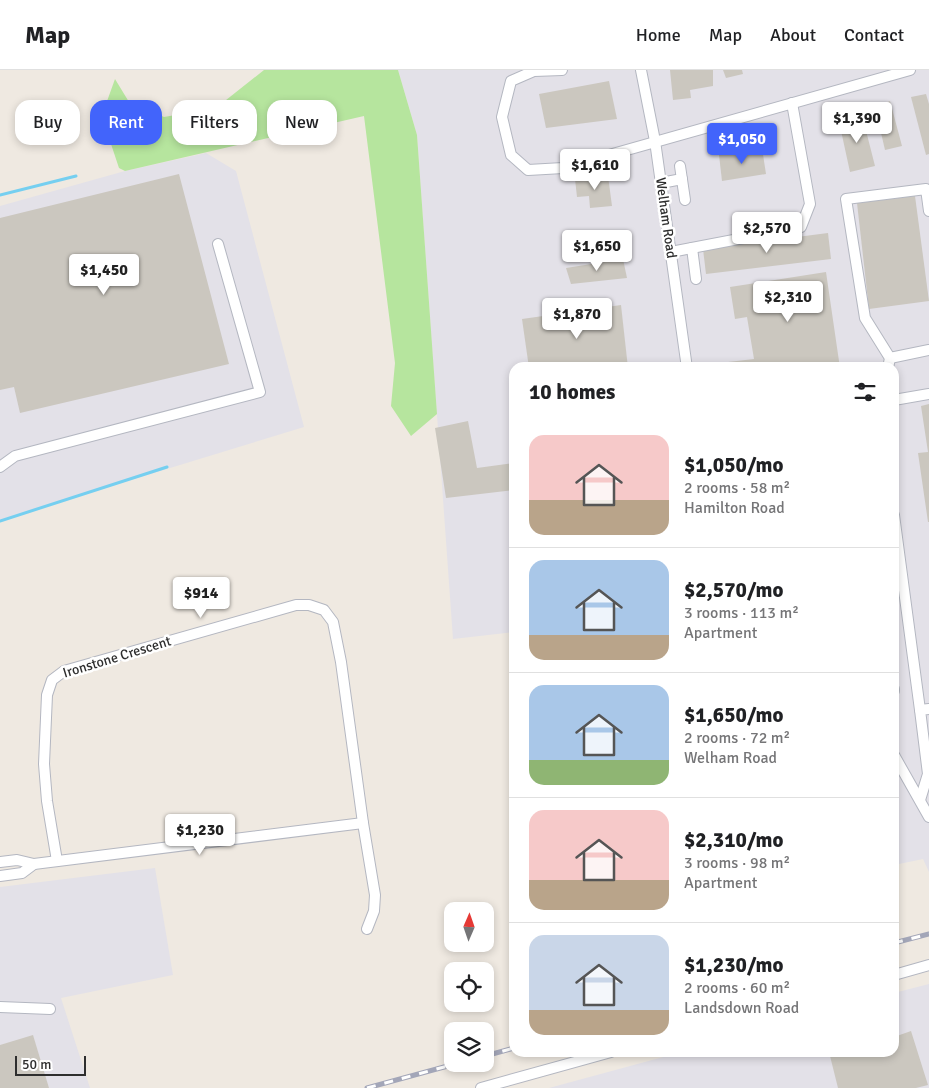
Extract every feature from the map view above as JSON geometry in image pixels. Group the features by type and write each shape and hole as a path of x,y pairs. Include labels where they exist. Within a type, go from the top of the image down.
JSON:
{"street":[{"path":"562,70 534,71 511,81 502,117 511,155 528,170 563,168 910,70"},
{"name":"Welham Road","path":"640,70 655,141 686,362"},
{"path":"671,252 800,227 810,204 792,103"},
{"path":"680,166 684,200"},
{"path":"661,182 682,179"},
{"path":"888,362 865,318 846,199 926,189 929,211"},
{"path":"0,468 15,456 260,392 218,244"},
{"path":"692,248 696,279"},
{"path":"892,362 929,350"},
{"path":"899,399 929,394"},
{"path":"899,546 925,710 928,774 920,800"},
{"name":"Ironstone Crescent","path":"57,861 44,764 47,695 52,680 64,671 296,605 309,606 324,610 333,622 341,662 375,895 374,911 367,929"},
{"path":"899,764 929,817"},
{"path":"0,862 17,860 34,864 363,823"},
{"path":"0,876 22,873 34,864"},
{"path":"899,974 929,965"},
{"path":"0,1007 50,1009"},
{"path":"481,1088 593,1057"}],"shaded area":[{"path":"398,70 929,70 929,872 923,859 899,864 899,362 509,362 509,633 453,639 417,135"},
{"path":"206,153 236,171 304,427 0,520 0,206 125,171"},
{"path":"155,868 173,975 61,998 90,1088 0,1088 0,887"},
{"path":"929,984 929,1088 549,1088 663,1057 899,1057 899,992"}],"green space":[{"path":"264,70 398,70 417,135 437,414 411,436 391,406 395,363 364,116 337,122 337,100 267,100 267,138 257,141 257,100 226,100"},
{"path":"115,79 128,100 107,100"},
{"path":"162,116 172,116 172,145 238,145 125,171 119,168 111,145 162,145"}],"building":[{"path":"670,70 713,70 713,86 690,90 691,98 673,100"},
{"path":"723,70 742,70 743,74 726,78"},
{"path":"609,81 617,119 546,128 539,94"},
{"path":"926,94 929,104 929,154 926,155 911,97"},
{"path":"890,101 902,146 885,150 875,107"},
{"path":"861,111 875,166 850,172 840,126 852,124 849,114"},
{"path":"762,148 766,174 722,181 719,155"},
{"path":"179,174 229,364 20,413 14,387 0,390 0,218"},
{"path":"608,176 612,206 590,208 589,196 577,197 575,179"},
{"path":"915,196 929,301 869,309 857,203"},
{"path":"828,233 831,259 706,274 703,249"},
{"path":"623,259 627,278 571,284 566,268"},
{"path":"826,272 839,362 728,362 754,359 747,317 735,319 730,287"},
{"path":"621,305 627,362 528,362 522,319"},
{"path":"929,404 928,522 918,453 928,452 921,406"},
{"path":"468,421 477,468 509,464 509,491 446,498 435,428"},
{"path":"911,1031 928,1085 916,1088 838,1088 830,1057 899,1057 899,1035"},
{"path":"33,1035 49,1088 0,1088 0,1045"}],"waterway":[{"path":"0,195 76,176"},
{"path":"0,521 167,467"}],"railway":[{"path":"899,942 929,934"},
{"path":"494,1054 509,1049"},
{"path":"367,1088 444,1067"}]}
